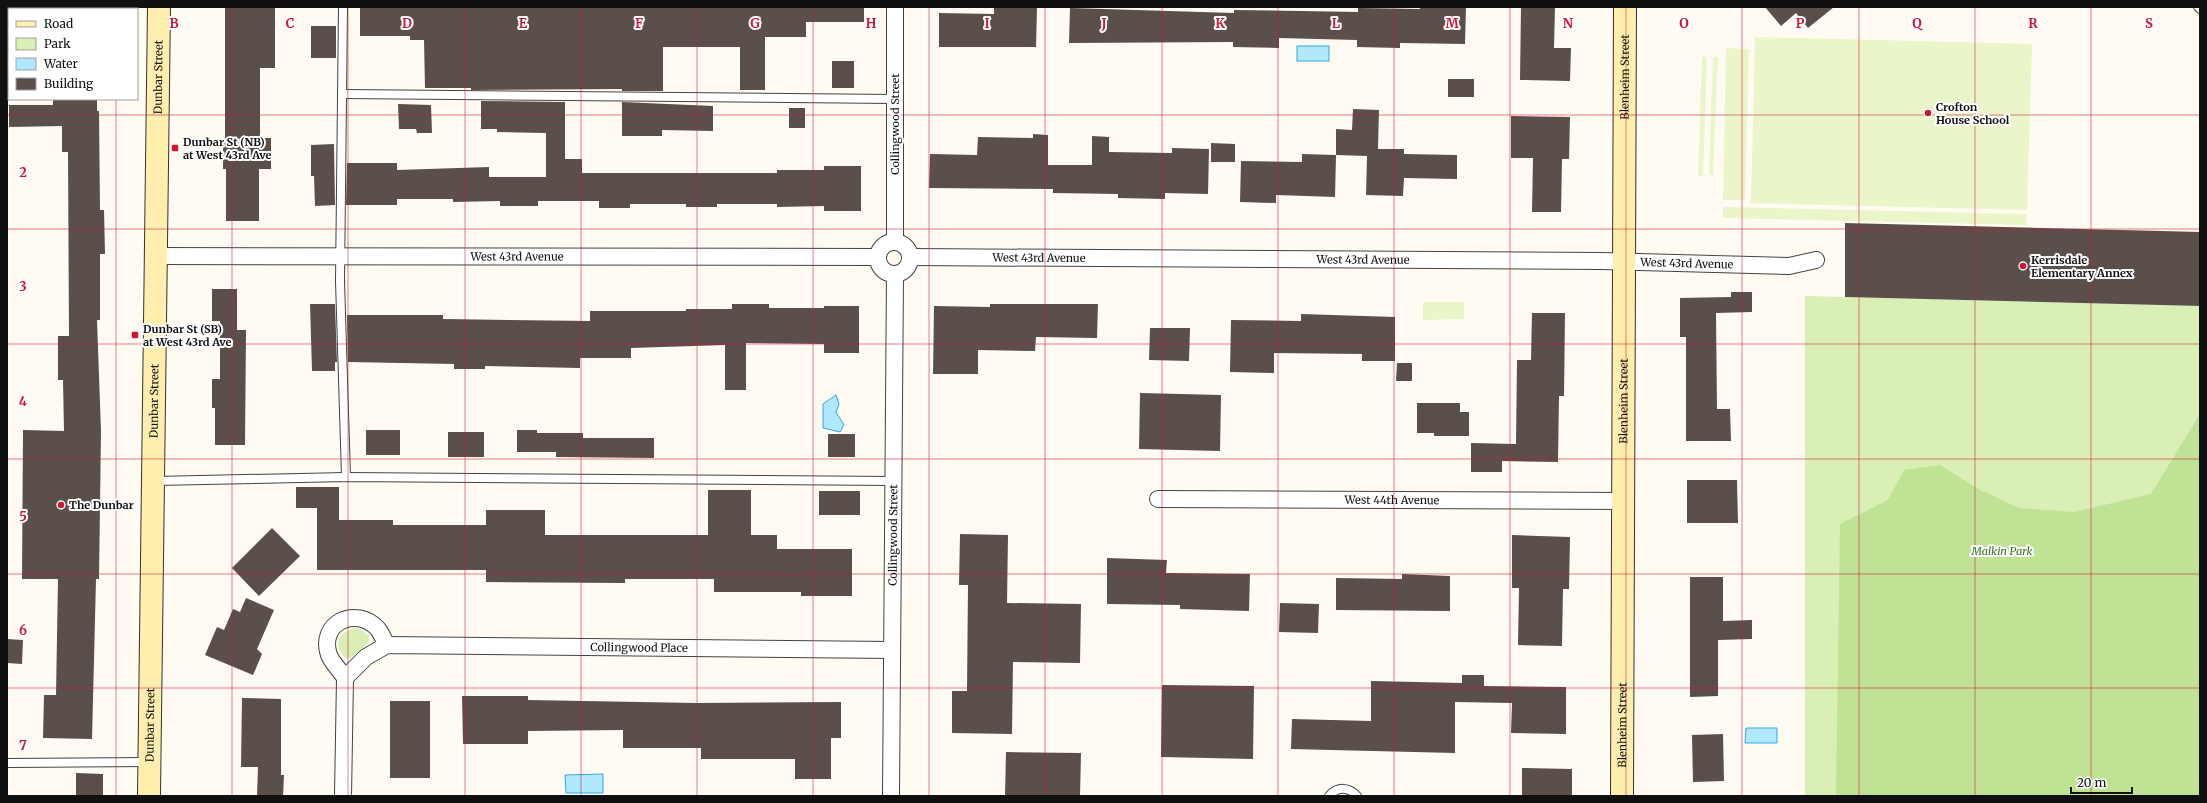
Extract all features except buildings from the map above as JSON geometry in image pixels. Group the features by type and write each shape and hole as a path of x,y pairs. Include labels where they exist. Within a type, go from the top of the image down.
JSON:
{"main road":[{"name":"Dunbar Street","path":"149,796 159,7"},
{"name":"Blenheim Street","path":"1622,796 1625,501 1625,7"}],"street":[{"name":"Collingwood Street","path":"895,7 895,242"},
{"path":"895,242 906,246 910,257 906,269 895,274 882,270 878,257 883,246 895,242"},
{"name":"West 43rd Avenue","path":"156,256 878,257"},
{"name":"West 43rd Avenue","path":"910,257 1625,262 1789,266 1816,260"},
{"name":"Collingwood Street","path":"891,796 895,274"},
{"name":"West 44th Avenue","path":"1158,499 1625,501"},
{"path":"343,796 345,678 329,655 328,638 334,625 348,617 363,619 378,629 386,645 366,657 345,678"},
{"name":"Collingwood Place","path":"386,645 891,650"}],"lane":[{"path":"343,7 340,256 346,478"},
{"path":"342,94 895,99"},
{"path":"153,481 346,478 893,481"},
{"path":"7,763 150,762"},
{"path":"1329,796 1338,790 1345,789 1352,791 1357,796"}],"green space":[{"path":"1755,37 2032,44 2027,210 1751,203"},
{"path":"1726,48 1749,49 1745,200 1723,200"},
{"path":"1702,57 1707,57 1703,176 1698,176"},
{"path":"1713,57 1718,57 1713,175 1709,175"},
{"path":"1723,207 2027,214 2026,225 1723,218"},
{"name":"Malkin Park","path":"1805,296 2200,306 2200,796 1805,796"},
{"path":"1423,302 1464,302 1464,319 1423,320"},
{"path":"2200,414 2200,796 1836,796 1840,524 1888,500 1904,470 1940,465 1978,489 2019,508 2074,512 2151,494"},
{"path":"355,628 360,629 369,636 369,643 350,658 345,658 339,648 339,640 341,636 349,630"}],"water":[{"path":"1297,46 1329,46 1329,61 1297,61"},
{"path":"836,395 839,404 836,412 844,425 840,432 823,428 823,404"},
{"path":"1746,728 1777,728 1777,743 1745,743"},
{"path":"603,774 603,793 566,793 565,775"}],"place":[{"name":"Crofton House School","path":"1928,113"},
{"name":"Dunbar St (NB) at West 43rd Ave","path":"175,148"},
{"name":"Kerrisdale Elementary Annex","path":"2023,266"},
{"name":"Dunbar St (SB) at West 43rd Ave","path":"135,335"},
{"name":"The Dunbar","path":"61,505"}]}
